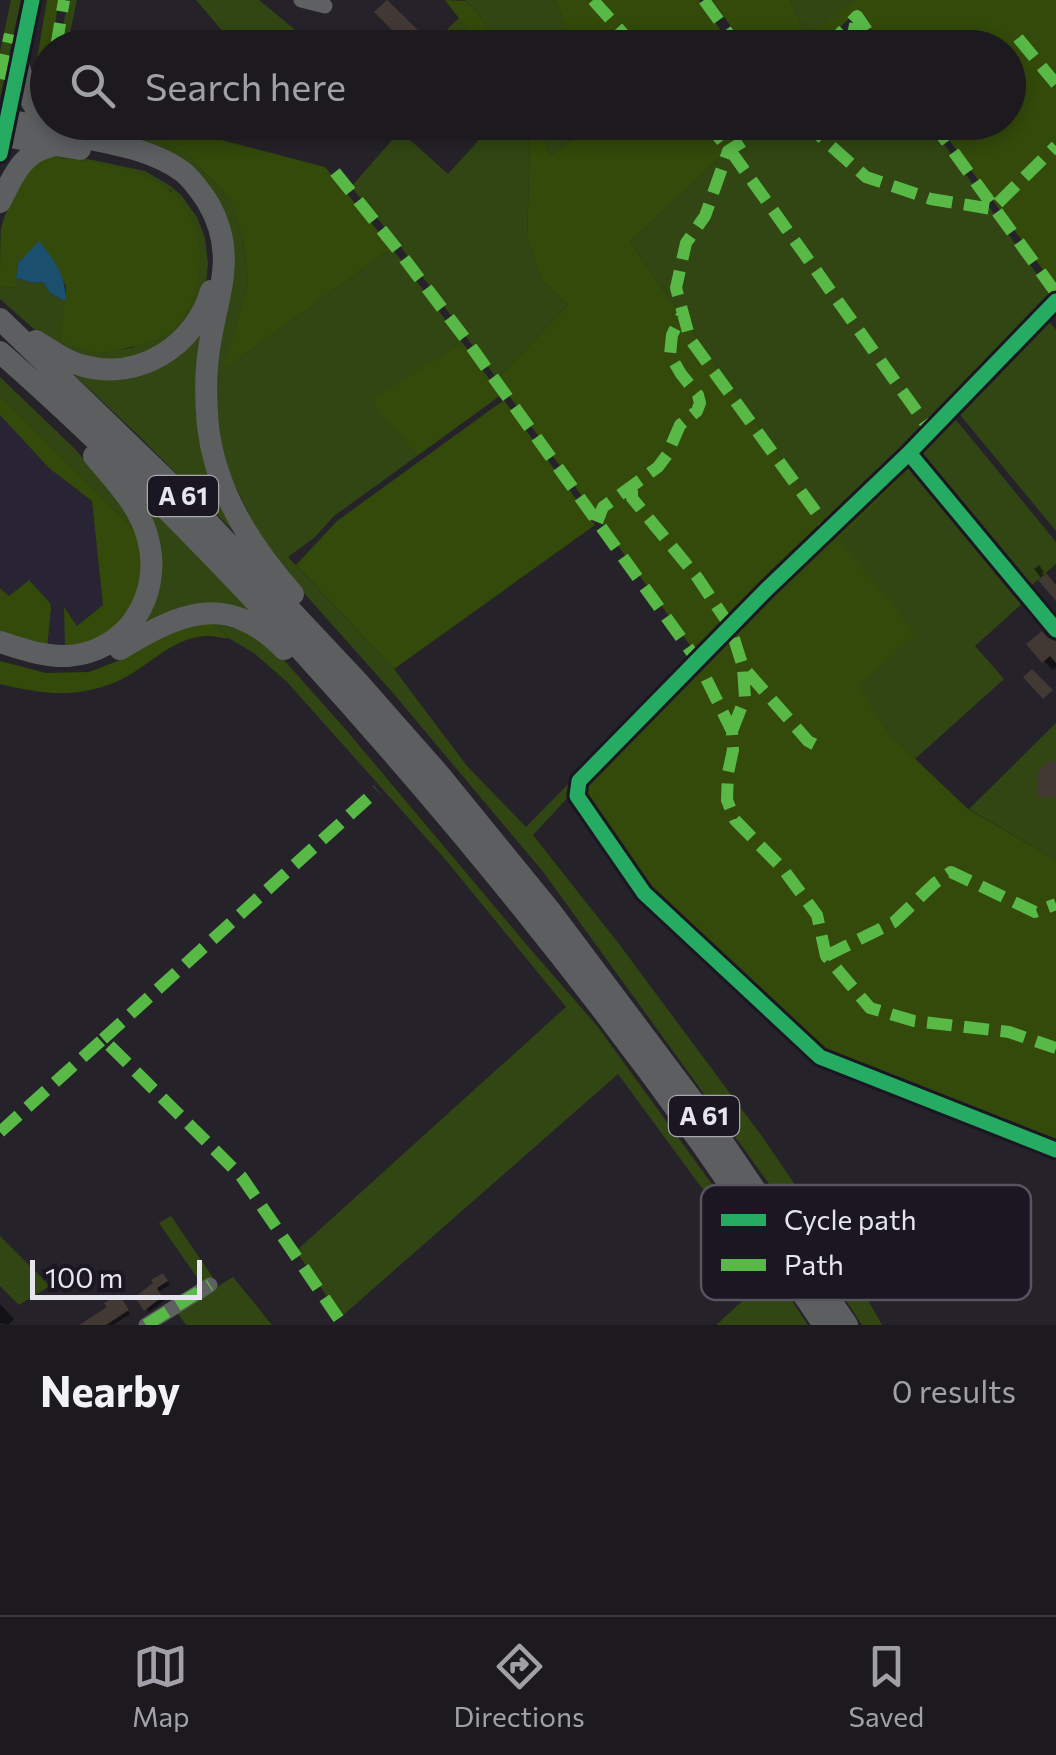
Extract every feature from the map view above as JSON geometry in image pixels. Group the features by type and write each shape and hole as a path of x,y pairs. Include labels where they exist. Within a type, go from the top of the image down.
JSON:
{"highway":[{"path":"18,64 30,96"},
{"path":"4,137 30,138"},
{"path":"0,202 24,160 50,140"},
{"path":"0,319 73,362 114,369 144,364 166,353 192,329 209,300 216,266 212,235 203,212 184,186 159,168 138,160 61,140"},
{"path":"66,140 140,151 162,160 191,179 211,208 220,231 225,264 208,355 206,390 215,462 251,540 326,632 356,682"},
{"name":"A 61","path":"0,319 188,500 438,773 563,928 712,1125 752,1185"},
{"name":"A 61","path":"0,352 173,516 366,722 468,842 592,999 729,1185"},
{"path":"0,642 58,656 94,650 120,635 136,619 151,578 148,537 137,513 81,441 53,414 40,387"},
{"path":"0,654 48,664 82,663 184,616 222,613 263,631 366,722"},
{"name":"A 61","path":"807,1300 824,1325"},
{"name":"A 61","path":"830,1300 847,1325"}],"main road":[{"path":"4,137 32,0"}],"street":[{"path":"301,0 326,6"},
{"path":"1056,301 910,453 1056,630"},
{"path":"146,1325 210,1285"}],"shaded area":[{"path":"0,415 49,468 92,501 103,605 77,626 65,609 65,649 47,649 50,603 28,580 8,596 0,588"}],"green space":[{"path":"11,0 21,0 0,98 0,52"},
{"path":"47,0 59,0 54,30 42,30"},
{"path":"68,0 77,0 71,30 62,30"},
{"path":"196,0 259,0 295,30 222,30"},
{"path":"445,0 466,1 488,30 468,30"},
{"path":"465,0 554,0 568,30 488,30"},
{"path":"554,0 699,0 721,30 568,30"},
{"path":"712,0 790,0 803,30 734,30"},
{"path":"790,0 855,0 816,30 803,30"},
{"path":"855,0 1056,0 1056,288 949,140 1026,140 1026,30 871,30 857,11 837,30 815,30"},
{"path":"459,18 468,30 447,30"},
{"path":"107,140 155,140 188,155 230,199 243,239 248,283 225,368 392,248 462,342 372,400 417,456 334,516 314,538 288,557 394,669 467,766 526,827 573,779 573,792 533,835 619,944 795,1185 770,1185 544,873 280,566 257,531 226,467 214,399 216,362 232,281 202,180"},
{"path":"155,140 221,140 325,167 392,248 224,369 248,283 243,239 230,199 188,155"},
{"path":"392,140 410,140 448,174 478,141 528,140 527,239 542,280 568,305 497,379 398,243 351,187"},
{"path":"528,140 544,140 550,156 572,140 739,140 630,242 828,525 701,648 692,648 497,379 568,305 542,280 527,239"},
{"path":"544,140 572,140 550,156"},
{"path":"739,140 941,140 1054,298 828,525 630,242"},
{"path":"64,154 145,171 169,185 197,217 205,238 206,286 172,341 137,358 89,361 43,337 0,299 0,286 14,288 16,278 43,282 50,293 65,301 60,340 97,350 134,347 172,191 112,167 49,158"},
{"path":"49,158 97,162 131,171 161,184 183,204 196,232 199,268 192,300 183,319 171,331 147,343 104,352 85,350 60,340 66,286 39,242 18,263 15,288 0,286 1,229 8,209 32,168"},
{"path":"1046,318 1056,330 1056,531 956,410"},
{"path":"200,328 201,375 246,544 66,367 100,374"},
{"path":"462,342 501,395 417,456 371,400"},
{"path":"0,377 74,448 112,491 138,534 0,395"},
{"path":"0,395 138,534 144,568 139,596 104,639 65,649 64,607 77,626 103,605 92,501 49,468 0,415"},
{"path":"504,400 595,525 394,669 296,565 337,521"},
{"path":"952,415 1056,542 1056,564 1026,590 918,459 918,449"},
{"path":"908,459 912,464 892,489 840,541 916,634 859,686 890,735 968,809 1056,860 1056,1146 821,1056 644,889 582,793 583,782 769,592"},
{"path":"912,464 1026,600 975,646 1004,679 915,759 890,735 858,686 839,542"},
{"path":"123,478 281,639 229,612 125,638 150,597"},
{"path":"29,580 50,603 47,649 0,635 0,588 9,596"},
{"path":"211,622 260,639 284,660 347,731 598,1027 713,1185 701,1187 618,1074 341,1317 296,1251 566,1007 445,859 287,682 254,653"},
{"path":"211,622 230,639 207,636 182,642 127,676 101,687 58,693 0,684 0,661 46,673 89,672 123,659 181,627"},
{"path":"1056,723 1056,860 969,809"},
{"path":"171,1216 214,1279 203,1286 159,1223"},
{"path":"0,1236 50,1286 19,1305 0,1286"},
{"path":"233,1277 272,1325 186,1325 177,1312"},
{"path":"744,1300 792,1300 808,1325 716,1325"},
{"path":"846,1300 868,1300 882,1325 862,1325"}],"water":[{"path":"39,241 62,276 65,301 50,293 43,282 16,278 18,263"}],"building":[{"path":"387,0 418,30 392,30 374,12"},
{"path":"1046,573 1056,585 1056,601 1038,580"},
{"path":"1042,631 1056,641 1056,663 1050,656 1042,663 1026,644"},
{"path":"1032,669 1053,690 1043,699 1023,677"},
{"path":"1049,761 1056,762 1056,797 1038,797 1038,772"},
{"path":"163,1273 168,1281 157,1288 162,1297 144,1311 135,1297"},
{"path":"119,1294 129,1310 106,1325 79,1325 107,1307 104,1303"}],"marked path":[{"path":"59,30 64,0"},
{"path":"593,0 620,30"},
{"path":"704,0 726,30"},
{"path":"843,30 857,16 867,30"},
{"path":"854,30 857,16"},
{"path":"0,79 10,34"},
{"path":"1026,48 1056,84"},
{"path":"721,140 930,430"},
{"path":"745,140 728,151 705,216 686,243 676,288 690,339 829,530"},
{"path":"824,140 866,177 931,199 992,209 1056,146"},
{"path":"945,140 1056,293"},
{"path":"335,172 467,341 697,660 732,731 727,800 735,820 783,869 817,915 826,956 870,1008 914,1021 1009,1032 1056,1048"},
{"path":"597,522 603,507 658,467 680,425 697,411 698,395 670,355 672,335 683,313"},
{"path":"632,487 632,498 697,577 730,626 743,667 808,741 823,749"},
{"path":"732,731 745,698 743,667"},
{"path":"103,1039 377,790"},
{"path":"826,956 894,922 951,872 1035,912 1056,904"},
{"path":"0,1132 103,1039 241,1176 343,1325"},
{"path":"146,1325 210,1285"}],"cycle path":[{"path":"0,154 32,0"},
{"path":"1056,301 579,781 577,796 644,893 820,1057 1056,1150"},
{"path":"909,453 1056,630"}]}
